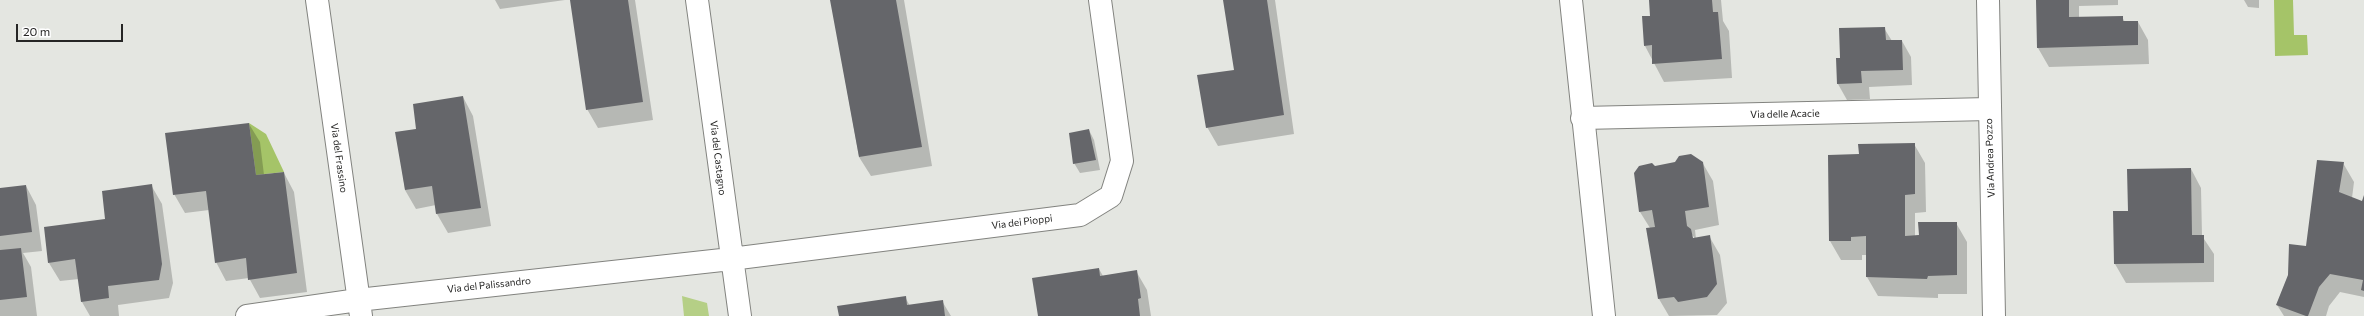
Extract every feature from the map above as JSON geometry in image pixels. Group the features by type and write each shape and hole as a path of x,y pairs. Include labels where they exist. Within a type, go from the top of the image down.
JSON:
{"street":[{"name":"Via del Frassino","path":"317,0 359,308"},
{"name":"Via del Castagno","path":"697,0 731,259 740,316"},
{"name":"Via dei Pioppi","path":"731,259 1080,215 1111,196 1122,161 1100,0"},
{"path":"1571,0 1582,118 1604,316"},
{"name":"Via Andrea Pozzo","path":"1988,0 1994,316"},
{"name":"Via delle Acacie","path":"1582,118 1989,109"},
{"name":"Via del Palissandro","path":"247,316 359,308 731,259"}],"shaded area":[{"path":"2274,0 2293,0 2294,35 2307,35 2308,55 2275,56"},
{"path":"249,123 266,134 284,172 256,175"},
{"path":"682,296 707,303 709,316 684,316"}],"building":[{"path":"570,0 628,0 643,102 586,110"},
{"path":"830,0 896,0 922,147 859,157"},
{"path":"1223,0 1267,0 1284,115 1206,128 1197,75 1234,70"},
{"path":"1649,0 1712,0 1713,12 1718,12 1722,59 1652,64 1652,45 1644,46 1642,16 1650,16"},
{"path":"2036,0 2069,0 2069,17 2123,16 2123,21 2138,21 2138,45 2037,48"},
{"path":"1885,27 1886,40 1902,40 1903,70 1861,71 1862,83 1837,84 1836,58 1840,58 1839,28"},
{"path":"463,96 481,208 436,214 432,186 405,190 395,132 416,129 413,104"},
{"path":"249,123 256,175 284,172 297,273 248,280 246,258 215,263 206,191 173,195 165,133"},
{"path":"1089,129 1096,160 1073,164 1069,133"},
{"path":"1915,143 1915,194 1905,195 1905,236 1919,235 1918,222 1957,222 1957,275 1928,276 1927,279 1866,277 1866,236 1851,237 1851,241 1829,241 1828,155 1859,154 1858,144"},
{"path":"1691,154 1703,162 1709,207 1685,211 1687,226 1691,229 1693,238 1710,235 1717,284 1707,297 1678,302 1674,297 1658,299 1646,228 1655,227 1652,210 1639,212 1634,173 1639,166 1652,163 1655,166 1675,162 1679,156"},
{"path":"2317,160 2344,162 2339,192 2362,201 2364,195 2364,291 2361,290 2363,280 2330,274 2319,287 2308,316 2306,316 2276,305 2288,275 2289,244 2306,246"},
{"path":"2191,168 2192,235 2204,235 2204,263 2114,264 2113,211 2128,211 2127,169"},
{"path":"152,184 162,264 159,280 108,286 109,298 81,302 75,259 48,263 44,227 105,219 102,191"},
{"path":"26,185 32,232 0,236 0,188"},
{"path":"21,248 27,297 0,300 0,250"},
{"path":"1099,268 1100,276 1137,270 1141,298 1138,299 1140,316 1038,316 1032,278"},
{"path":"906,296 907,305 943,300 945,316 839,316 837,306"}]}
